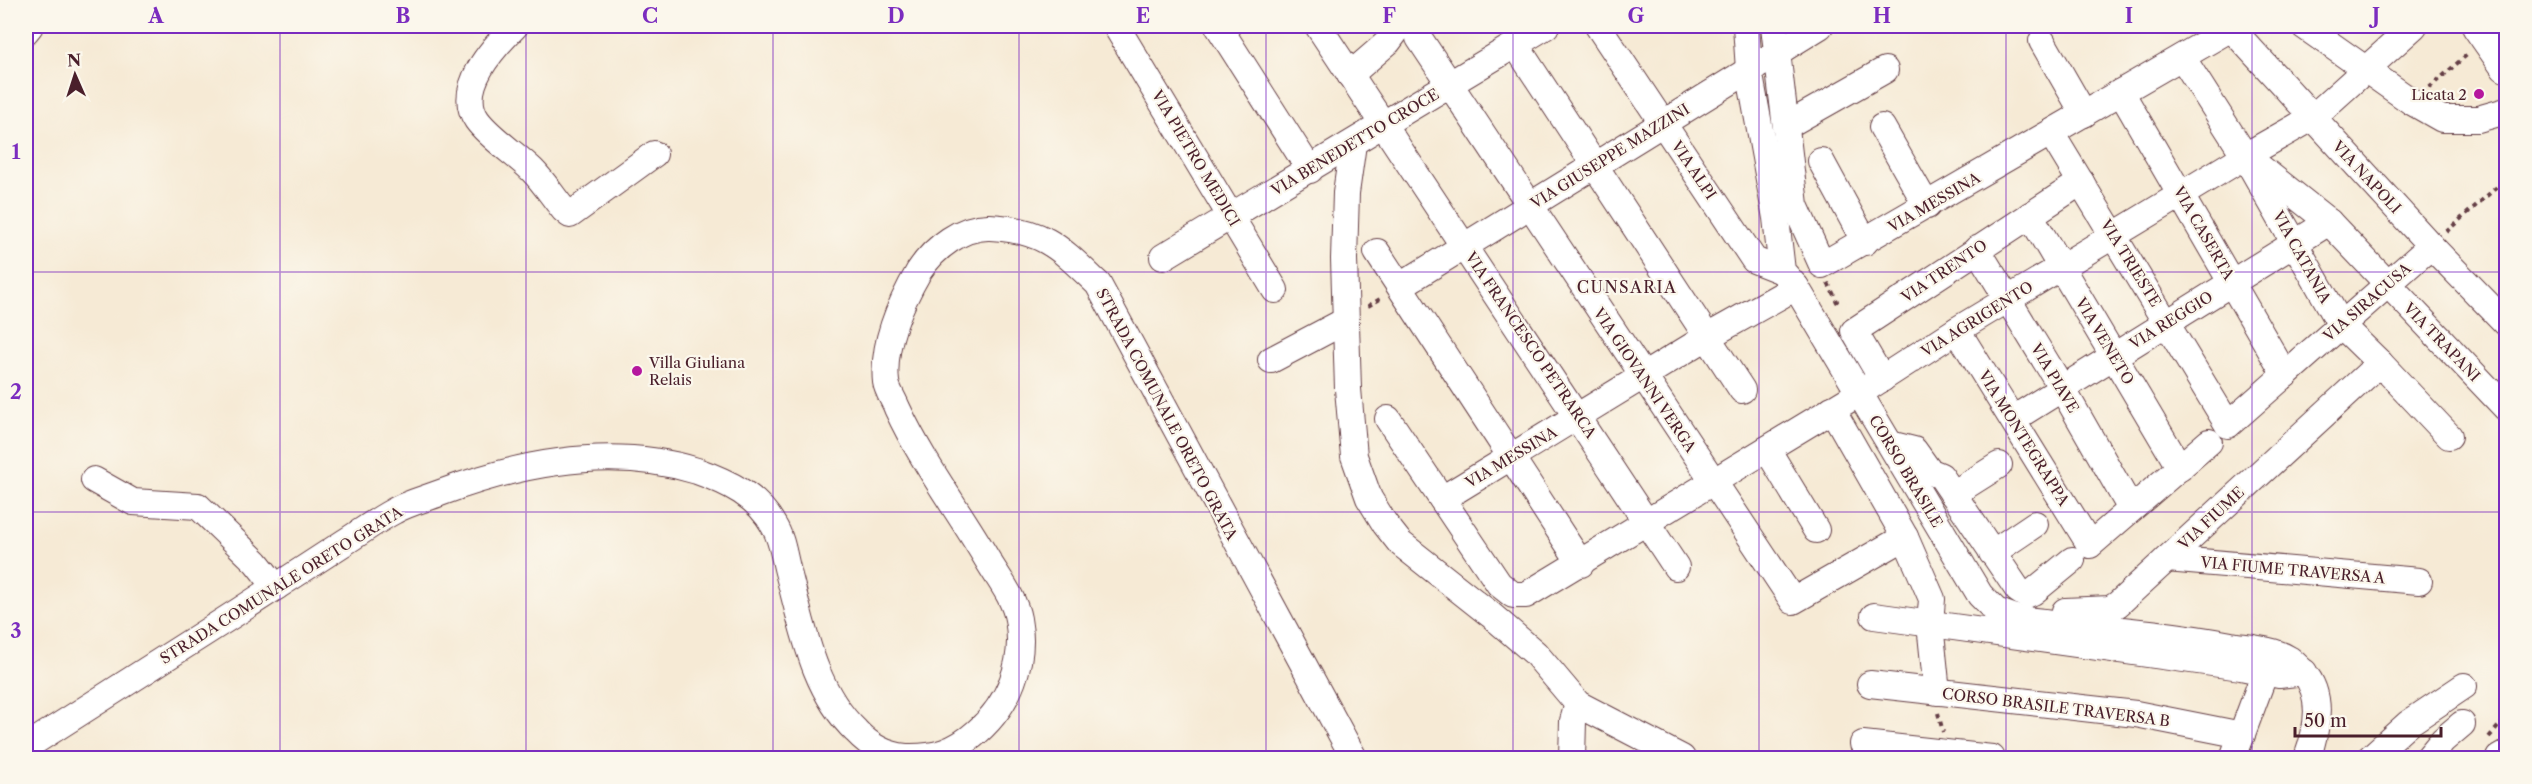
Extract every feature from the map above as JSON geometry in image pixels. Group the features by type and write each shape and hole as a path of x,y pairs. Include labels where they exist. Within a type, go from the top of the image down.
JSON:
{"main road":[{"path":"2483,31 2506,66"}],"street":[{"path":"26,31 30,26"},
{"path":"515,26 497,44 482,66 471,92 470,105 478,121 534,171 564,210 570,214 654,154"},
{"name":"VIA PIETRO MEDICI","path":"1116,26 1275,290"},
{"path":"1218,26 1310,170"},
{"name":"VIA FRANCESCO PETRARCA","path":"1318,26 1578,415 1676,567"},
{"name":"VIA BENEDETTO CROCE","path":"1163,257 1546,26"},
{"name":"VIA ALPI","path":"1598,26 1754,260 1789,279"},
{"name":"CORSO BRASILE","path":"1746,26 1749,70 1789,279 1891,444 1980,595 1996,611 2018,619 2188,637 2270,652 2289,659 2304,672"},
{"path":"1774,26 1777,52"},
{"name":"VIA GIUSEPPE MAZZINI","path":"1400,286 1820,26"},
{"name":"VIA AGRIGENTO","path":"1442,499 1499,584 1513,595 1526,596 1858,394 1957,330 2312,118 2414,26"},
{"name":"VIA MESSINA","path":"1777,52 1795,206 1822,265 2233,27"},
{"name":"VIA NAPOLI","path":"2233,27 2312,118 2506,323"},
{"path":"2314,28 2412,102 2442,119 2478,119 2506,111"},
{"path":"1350,75 1388,42 1410,32"},
{"name":"VIA GIOVANNI VERGA","path":"1410,32 1449,85 1793,601 1905,537"},
{"path":"2042,41 2084,114"},
{"path":"1515,44 1742,390"},
{"name":"VIA CATANIA","path":"2182,57 2245,156 2341,326 2380,363 2449,436"},
{"path":"1786,126 1885,70"},
{"name":"VIA CASERTA","path":"2121,92 2284,375"},
{"path":"1882,127 1927,206"},
{"name":"VIA TRIESTE","path":"2051,133 2168,322 2228,425"},
{"path":"1353,144 1346,193 1345,321 1348,389 1354,456 1369,498 1384,524 1400,543 1535,653 1578,704 1682,759"},
{"name":"VIA TRAPANI","path":"2245,156 2329,222 2506,408"},
{"path":"1821,161 1864,242"},
{"name":"VIA TRENTO","path":"1882,379 1854,331 2081,182"},
{"name":"VIA VENETO","path":"2030,215 2180,468"},
{"name":"VIA REGGIO","path":"2013,419 2329,222"},
{"name":"STRADA COMUNALE ORETO GRATA","path":"26,747 396,510 476,480 561,462 630,459 668,463 722,480 761,506 777,531 814,665 828,696 845,721 870,745 893,756 920,757 960,747 992,719 1014,683 1020,647 1019,622 1014,605 976,540 914,444 886,384 888,347 900,309 925,262 957,234 977,227 1018,229 1044,238 1062,250 1098,284 1354,759"},
{"name":"VIA SIRACUSA","path":"2228,425 2431,246"},
{"name":"VIA PIAVE","path":"1977,249 2062,388 2131,509"},
{"path":"1377,252 1581,564"},
{"name":"VIA MESSINA","path":"1442,499 1707,337 1789,279"},
{"path":"1271,360 1345,321"},
{"name":"VIA MONTEGRAPPA","path":"1957,330 2013,419 2081,553"},
{"name":"VIA FIUME","path":"2018,619 2037,611 2110,609 2380,363"},
{"path":"1832,410 1905,537 1932,599 1930,624 1937,692"},
{"path":"1388,419 1442,499"},
{"path":"1891,444 1914,450 1929,471 1941,476 2018,590 2026,595 2033,592 2081,553 2209,442"},
{"path":"1767,449 1816,530"},
{"path":"1953,494 1999,465"},
{"path":"94,480 133,502 198,506 256,562 276,587"},
{"path":"1992,553 2035,524"},
{"name":"VIA FIUME TRAVERSA A","path":"2167,559 2420,581"},
{"path":"1874,616 2279,675 2304,672 2313,689 2317,709 2315,735 2307,759"},
{"path":"2237,747 2265,672"},
{"name":"CORSO BRASILE TRAVERSA B","path":"1870,684 2136,714 2237,747"},
{"path":"2370,759 2409,723 2464,686"},
{"path":"1572,759 1573,721 1578,704"},
{"path":"2428,759 2443,740 2462,724"},
{"path":"1863,744 1992,759"},
{"path":"2499,759 2506,754"}],"path":[{"path":"2412,102 2483,31"},
{"path":"2431,246 2506,179"},
{"path":"1345,321 1400,286"},
{"path":"1937,692 1936,708 1948,753"}],"place":[{"name":"Licata 2","path":"2479,94"},
{"name":"Villa Giuliana Relais","path":"637,371"}],"district":[{"name":"CUNSARIA","path":"1627,287"}]}
